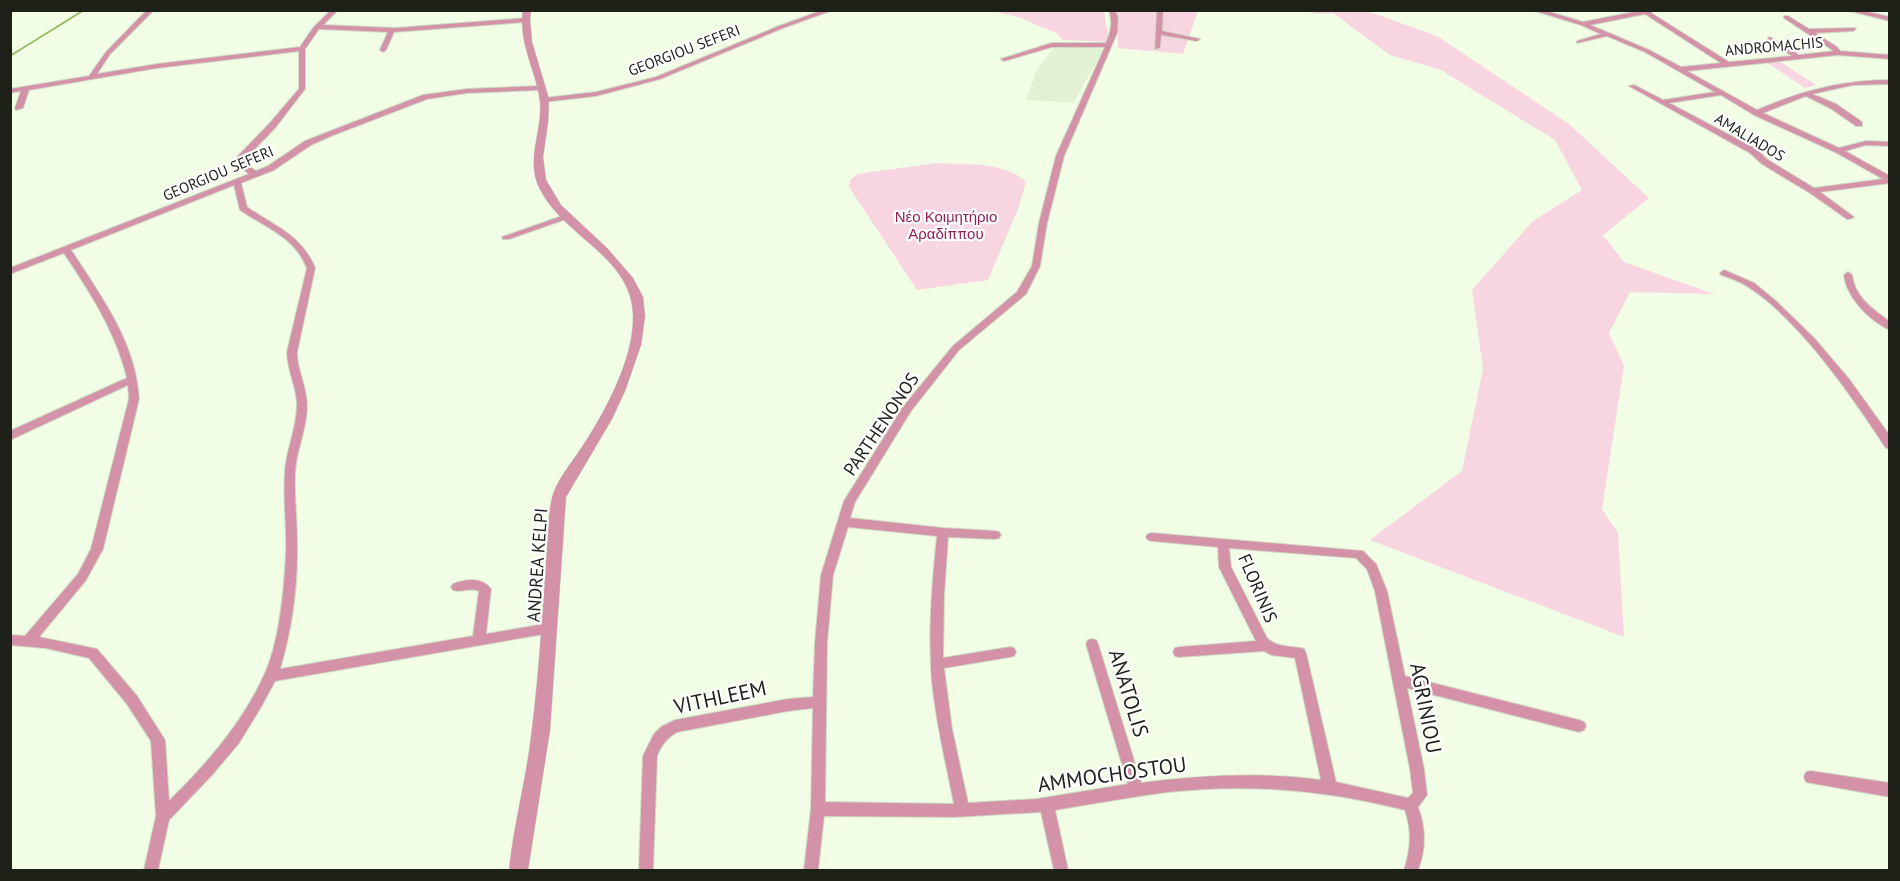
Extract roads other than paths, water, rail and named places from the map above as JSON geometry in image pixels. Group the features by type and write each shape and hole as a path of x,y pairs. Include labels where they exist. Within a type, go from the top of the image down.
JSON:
{"street":[{"path":"92,76 108,53 152,10"},
{"path":"255,174 239,163 241,158 302,90 302,49 317,27 335,10"},
{"name":"GEORGIOU SEFERI","path":"10,271 271,168 308,143 426,97 467,91 596,94 658,78 781,27 830,10"},
{"name":"PARTHENONOS","path":"811,870 819,810 821,643 827,575 850,501 907,409 956,348 1021,294 1026,285 1036,266 1043,223 1060,156 1114,33 1115,18 1112,10"},
{"path":"1157,48 1160,10"},
{"path":"1535,10 1609,34 1683,69 1756,113 1838,150 1890,180"},
{"path":"1583,24 1655,10"},
{"path":"1849,10 1890,19"},
{"path":"1646,12 1726,63"},
{"path":"317,27 392,30 527,15"},
{"name":"ANDREA KELPI","path":"518,870 542,730 559,498 568,478 615,403 636,338 639,315 635,290 623,272 568,218 547,193 538,168 542,94 527,15"},
{"name":"ANDROMACHIS","path":"1683,69 1838,53 1838,50 1786,17"},
{"path":"1809,31 1853,29"},
{"path":"383,50 392,30"},
{"path":"1158,32 1197,39"},
{"path":"1579,42 1609,34"},
{"path":"1770,39 1798,57"},
{"path":"1004,59 1052,45 1110,45"},
{"path":"10,91 92,76 302,49"},
{"path":"1838,53 1890,57"},
{"path":"1756,113 1805,93 1843,82 1889,83"},
{"name":"AMALIADOS","path":"1632,86 1753,151 1765,162 1813,190 1850,217"},
{"path":"19,108 26,88"},
{"path":"1662,102 1723,93"},
{"path":"1805,93 1833,106 1859,124"},
{"path":"1838,150 1866,143 1890,144"},
{"path":"1813,190 1890,180"},
{"path":"163,816 205,776 236,737 270,676 280,643 291,563 290,471 302,406 299,386 291,363 311,268 307,257 295,241 243,208 237,182"},
{"path":"506,237 568,218"},
{"path":"27,642 82,577 97,549 134,399 134,379 106,314 67,250"},
{"path":"1724,273 1753,285 1801,330 1843,378 1889,443"},
{"path":"1848,275 1848,284 1855,296 1890,327"},
{"path":"10,436 134,379"},
{"path":"844,522 995,535"},
{"path":"943,532 939,565 938,664 941,702 962,810"},
{"name":"FLORINIS","path":"1152,537 1359,554"},
{"name":"FLORINIS","path":"1222,542 1225,567 1256,632 1271,650 1300,653 1330,788"},
{"name":"AGRINIOU","path":"1359,554 1372,567 1382,591 1420,795 1410,805"},
{"path":"457,587 475,584 485,588 479,641"},
{"path":"270,676 550,628"},
{"path":"10,640 93,653 132,700 158,740 163,816 151,870"},
{"name":"ANATOLIS","path":"1092,644 1136,789"},
{"path":"1179,652 1267,646"},
{"path":"938,664 1010,652"},
{"path":"1399,680 1579,726"},
{"name":"VITHLEEM","path":"646,870 650,756 654,742 663,732 675,726 788,705 820,702"},
{"path":"1811,777 1890,790"},
{"name":"AMMOCHOSTOU","path":"819,810 962,810 1046,804 1136,789 1191,783 1276,781 1372,794 1410,805"},
{"path":"1046,804 1060,870"},
{"path":"1410,805 1417,823 1418,850 1411,870"}],"waterway":[{"path":"10,56 84,10"}],"park label":[{"name":"Νέο Κοιμητήριο Αραδίππου","path":"946,224"}]}
